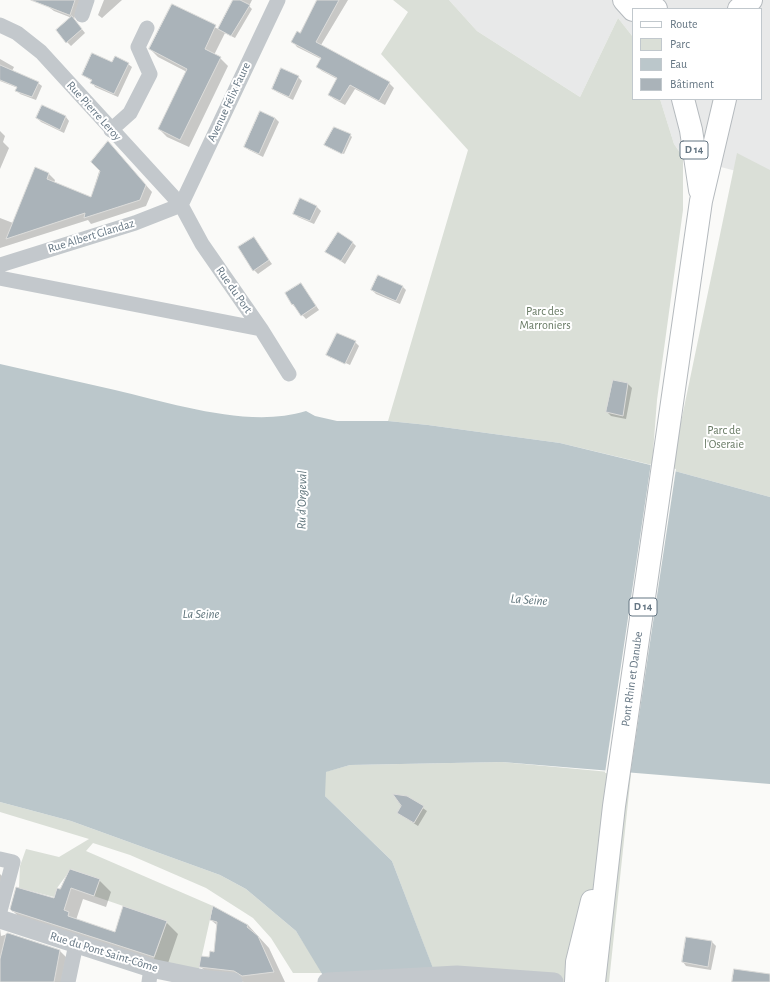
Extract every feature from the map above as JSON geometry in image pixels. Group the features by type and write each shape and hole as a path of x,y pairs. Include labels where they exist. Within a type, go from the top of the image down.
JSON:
{"main road":[{"path":"624,0 632,9"},
{"path":"646,0 655,8"},
{"path":"740,8 751,0"},
{"name":"D 14","path":"683,100 691,130 701,202"},
{"name":"D 14","path":"701,202 722,103"},
{"name":"Pont Rhin et Danube","path":"614,806 701,202"},
{"name":"D 14","path":"576,982 578,958 614,806"},
{"name":"D 14","path":"594,982 614,806"}],"street":[{"path":"82,15 87,0"},
{"name":"Avenue Félix Faure","path":"181,205 278,0"},
{"name":"Rue Pierre Leroy","path":"0,25 17,33 41,52 181,205"},
{"path":"112,130 130,113 150,74 138,47 147,28"},
{"name":"Rue Albert Glandaz","path":"0,265 135,223 181,205"},
{"name":"Rue du Port","path":"181,205 202,244 261,329 289,374"},
{"path":"0,278 261,329"},
{"path":"0,911 7,860"},
{"name":"Rue du Pont Saint-Côme","path":"0,919 76,944 150,975 233,982"},
{"path":"68,982 76,944"},
{"path":"327,982 457,975 554,982"}],"shaded area":[{"path":"449,0 770,0 770,180 683,157 674,144 660,100 762,100 762,8 632,8 632,36 618,18 580,97 477,31"}],"green space":[{"name":"Parc des Marroniers","path":"393,0 449,0 477,31 580,97 618,18 632,36 632,100 660,100 674,144 683,157 683,210 657,400 652,465 560,443 388,421 468,150 381,54 408,12"},
{"name":"Parc de l'Oseraie","path":"737,153 770,170 770,497 671,470"},
{"path":"502,762 631,774 609,982 438,982 392,861 325,796 325,772 350,765"},
{"path":"0,802 71,821 220,875 246,889 296,931 323,973 293,973 271,938 253,918 206,888 130,855 93,843 86,851 213,906 198,973 152,965 167,921 94,896 99,879 71,869 57,888 54,897 19,888 20,866 26,849 59,857 89,839 0,812"}],"water":[{"name":"La Seine","path":"0,364 185,407 236,416 284,416 306,411 315,416 337,421 388,421 560,443 671,470 770,497 770,784 502,762 350,765 326,772 325,796 392,861 436,976 327,982 296,931 246,889 220,875 71,821 0,802"}],"pier":[{"path":"651,463 676,469 630,776 605,773"}],"building":[{"path":"31,0 75,0 70,15"},
{"path":"233,0 240,0 250,5 231,36 218,29"},
{"path":"317,0 339,0 316,42 390,82 379,101 350,85 340,101 328,95 337,78 316,67 321,58 291,42 297,31 300,33"},
{"path":"172,4 216,25 205,49 221,57 180,140 158,129 187,69 149,49"},
{"path":"72,16 82,29 66,43 56,30"},
{"path":"92,53 112,62 115,56 129,63 114,94 90,83 92,80 82,75"},
{"path":"0,65 39,82 32,97 15,91 17,87 0,80"},
{"path":"281,68 299,76 289,97 272,89"},
{"path":"42,105 66,116 60,130 36,118"},
{"path":"260,111 275,118 259,154 244,147"},
{"path":"334,127 351,134 342,154 324,145"},
{"path":"108,141 146,185 140,200 84,218 85,213 6,239 35,167 49,173 47,179 91,197 100,171 91,162"},
{"path":"300,198 317,206 310,221 293,214"},
{"path":"338,232 353,242 341,261 325,252"},
{"path":"254,237 269,260 253,271 238,247"},
{"path":"378,275 403,286 396,301 371,290"},
{"path":"301,283 316,306 301,316 285,293"},
{"path":"337,333 356,341 345,364 326,355"},
{"path":"613,380 628,383 623,416 606,412"},
{"path":"393,794 407,796 424,806 414,823 397,813 401,806"},
{"path":"70,869 100,879 94,896 71,888 64,910 69,912 68,916 115,932 123,906 167,921 154,957 12,911 10,909 16,887 54,898 57,888 60,889"},
{"path":"213,906 248,925 247,927 258,936 274,972 242,976 234,971 199,967 201,956 209,957 210,951 214,952 217,922 210,920"},
{"path":"8,933 60,950 54,982 0,982 0,959 6,934"},
{"path":"686,937 712,941 708,967 682,962"},
{"path":"734,969 770,974 770,982 732,982"}],"water label":[{"name":"Ru d'Orgeval","path":"302,500"}]}
